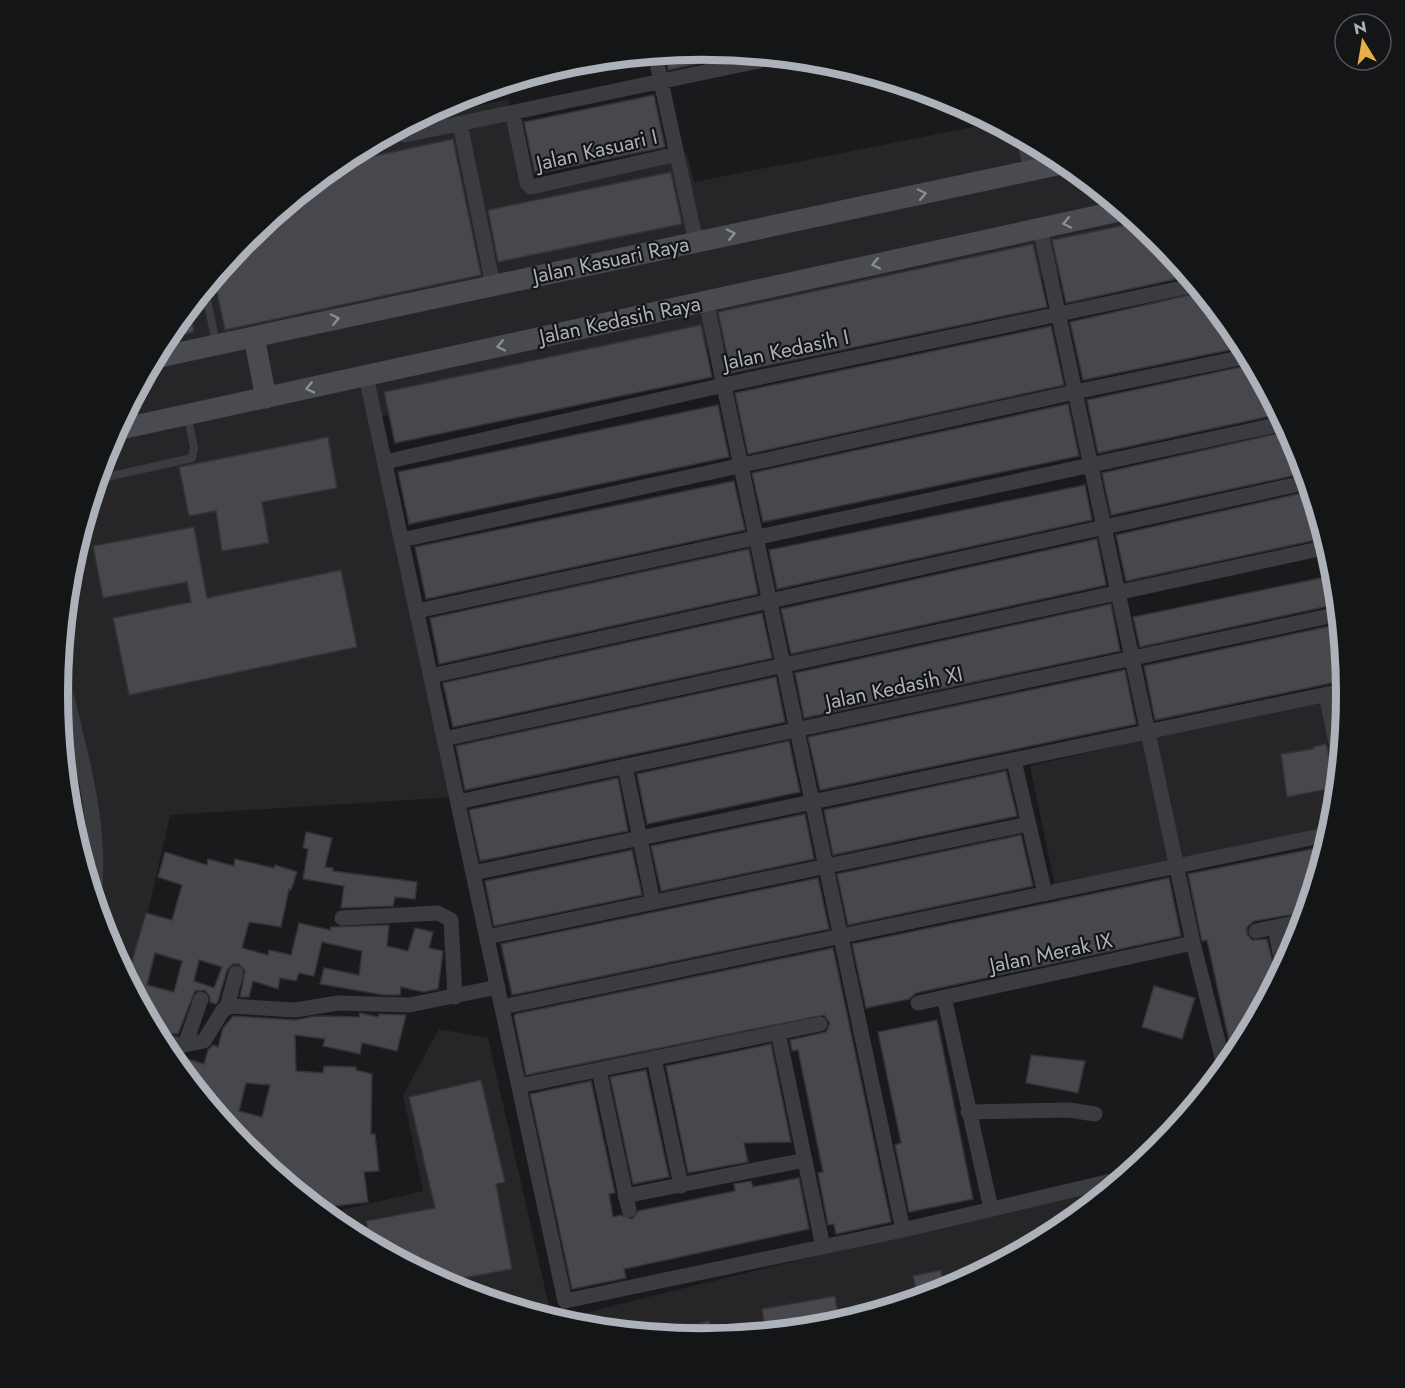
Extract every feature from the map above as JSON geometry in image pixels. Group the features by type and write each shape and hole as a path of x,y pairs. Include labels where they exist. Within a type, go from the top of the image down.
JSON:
{"main road":[{"name":"Jalan Kasuari Raya","path":"169,352 254,337 1053,166"},
{"name":"Jalan Kedasih Raya","path":"128,428 1115,212"},
{"path":"254,337 266,398"}],"street":[{"path":"657,61 696,242"},
{"path":"413,130 513,115 754,62"},
{"name":"Jalan Kasuari I","path":"513,115 526,179 531,187 677,154"},
{"path":"460,124 493,285"},
{"path":"1026,149 1031,170"},
{"path":"1040,228 1176,866 1222,1057"},
{"name":"Jalan Kedasih I","path":"385,462 724,385 1188,287"},
{"path":"706,302 903,1230"},
{"path":"402,540 1240,358"},
{"path":"366,376 565,1301 903,1230 1107,1182"},
{"path":"417,611 1276,425"},
{"path":"431,676 1301,484"},
{"path":"444,739 1319,549"},
{"name":"Jalan Kedasih XI","path":"458,802 1133,660 1331,616"},
{"path":"473,873 1336,692"},
{"path":"1326,694 1335,737"},
{"path":"69,709 93,819 96,880"},
{"path":"1014,761 1045,894"},
{"path":"625,766 653,902"},
{"path":"487,937 1028,824"},
{"path":"502,1007 1320,836"},
{"path":"342,918 438,913 451,920 455,997"},
{"path":"1256,931 1293,923"},
{"path":"1275,927 1280,954"},
{"name":"Jalan Merak IX","path":"918,1003 1193,943"},
{"path":"173,1044 185,1045 204,1041 226,1007 236,974"},
{"path":"226,1007 237,1005 295,1010 338,1004 409,1005 498,987"},
{"path":"945,998 968,1112 991,1209"},
{"path":"185,1045 201,999"},
{"path":"519,1086 820,1024"},
{"path":"778,1032 823,1246"},
{"path":"654,1058 681,1186"},
{"path":"599,1070 627,1203 681,1186 805,1160"},
{"path":"968,1112 1070,1110 1095,1114"}],"lane":[{"path":"206,300 216,345"},
{"path":"107,477 192,458 194,448 188,415"}],"shaded area":[{"path":"508,99 531,188 687,153 694,182 983,125 1055,167 1088,191 1121,217 1158,253 369,419 456,797 170,815 134,974 102,898 90,858 74,777 70,735 68,694 74,611 90,530 102,490 117,451 153,377 175,342 226,276 284,217 350,167 422,125 453,111"},
{"path":"1323,698 1334,749 1321,833 1055,886 1030,766"},
{"path":"439,1029 488,1038 550,1309 460,1280 422,1263 385,1243 337,1211 423,1191 403,1095"},
{"path":"1104,1184 1055,1221 983,1263 945,1280 867,1306 785,1323 744,1327 661,1327 576,1315"}],"building":[{"path":"714,60 668,70 666,61"},
{"path":"654,95 665,147 535,174 524,122"},
{"path":"453,139 481,275 225,330 216,288 284,217 365,158"},
{"path":"671,172 682,224 498,262 488,210"},
{"path":"1128,224 1181,278 1066,303 1052,240"},
{"path":"1033,244 1047,307 731,373 718,312"},
{"path":"1194,294 1234,349 1083,380 1070,322"},
{"path":"192,319 194,332 180,335"},
{"path":"701,325 712,377 395,443 384,392"},
{"path":"1051,326 1064,385 748,454 735,393"},
{"path":"1245,366 1272,416 1098,453 1087,400"},
{"path":"1068,404 1079,456 763,522 752,473"},
{"path":"718,405 729,457 409,524 398,472"},
{"path":"1280,433 1297,475 1111,515 1102,473"},
{"path":"328,437 337,488 262,502 269,543 222,551 216,511 189,516 179,467"},
{"path":"734,481 745,530 426,599 415,547"},
{"path":"1085,485 1092,520 777,589 769,550"},
{"path":"1304,493 1317,540 1126,581 1116,535"},
{"path":"194,527 207,598 341,570 357,647 129,695 113,618 191,602 187,582 103,598 93,546"},
{"path":"1097,539 1106,585 791,654 781,609"},
{"path":"749,549 758,594 439,664 430,618"},
{"path":"1325,577 1330,606 1140,647 1133,617"},
{"path":"1111,604 1120,651 804,718 795,673"},
{"path":"762,613 772,658 453,727 443,683"},
{"path":"1332,626 1336,682 1155,720 1144,666"},
{"path":"1125,670 1136,724 820,790 808,737"},
{"path":"776,677 785,722 465,790 456,746"},
{"path":"789,741 800,792 647,824 637,774"},
{"path":"1326,744 1332,766 1329,789 1287,797 1281,754 1313,749 1313,747"},
{"path":"1006,771 1017,816 833,855 824,810"},
{"path":"618,778 628,831 480,861 469,810"},
{"path":"805,814 814,859 661,891 651,846"},
{"path":"306,832 332,838 325,867 333,868 333,871 417,882 415,899 395,897 393,906 341,908 344,886 303,879 308,849 303,848"},
{"path":"1021,835 1033,886 848,925 837,874"},
{"path":"1317,848 1297,914 1254,921 1247,927 1247,934 1252,940 1267,939 1274,968 1252,1011 1230,1046 1207,940 1202,941 1188,874"},
{"path":"632,850 642,895 494,926 485,881"},
{"path":"165,852 207,865 208,859 234,866 235,859 274,868 275,865 297,872 291,890 289,889 281,927 249,922 242,948 268,955 269,950 291,955 299,923 330,930 331,927 389,925 387,946 408,951 415,928 433,932 429,948 443,951 438,989 423,992 401,987 400,995 384,995 320,984 324,968 359,975 362,951 322,942 314,976 299,973 296,981 280,978 278,989 253,981 249,997 240,997 245,971 239,964 233,964 227,970 216,1004 210,1002 210,997 205,990 195,991 178,1034 167,1033 130,966 146,913 172,920 182,885 158,877","holes":["155,953 182,961 174,992 147,985","199,960 222,967 214,988 194,981"]},
{"path":"818,878 829,929 512,995 501,944"},
{"path":"1169,878 1181,936 916,993 909,999 866,1008 852,944"},
{"path":"833,948 891,1222 836,1234 834,1224 828,1225 818,1173 823,1172 798,1050 792,1051 790,1040 826,1032 830,1023 824,1015 526,1075 514,1016 516,1014"},
{"path":"1154,986 1195,998 1182,1039 1142,1027"},
{"path":"360,1013 378,1017 379,1014 406,1015 397,1051 362,1043 360,1054 323,1046 325,1039 295,1035 296,1071 323,1073 324,1066 356,1067 356,1070 372,1074 371,1134 375,1134 379,1171 364,1172 368,1202 330,1207 317,1197 284,1171 254,1142 226,1112 184,1058 204,1064 208,1050 213,1045 218,1047 223,1028 233,1016 295,1020 316,1016 359,1017","holes":["246,1083 270,1085 262,1117 239,1111"]},
{"path":"937,1020 973,1199 909,1212 895,1145 901,1143 878,1032"},
{"path":"771,1044 791,1142 744,1143 748,1162 688,1173 666,1066"},
{"path":"1031,1055 1085,1061 1078,1093 1026,1083"},
{"path":"646,1070 669,1177 633,1184 610,1077"},
{"path":"481,1080 505,1182 496,1184 512,1269 458,1279 422,1263 368,1232 366,1221 435,1208 409,1097"},
{"path":"591,1081 615,1193 609,1194 613,1217 621,1215 632,1219 638,1211 735,1191 734,1184 751,1181 753,1187 799,1178 809,1229 624,1269 626,1278 572,1289 530,1094"},
{"path":"941,1270 943,1281 916,1290 913,1276"},
{"path":"835,1296 838,1313 764,1325 762,1309"},
{"path":"709,1321 711,1328 685,1328"}]}
